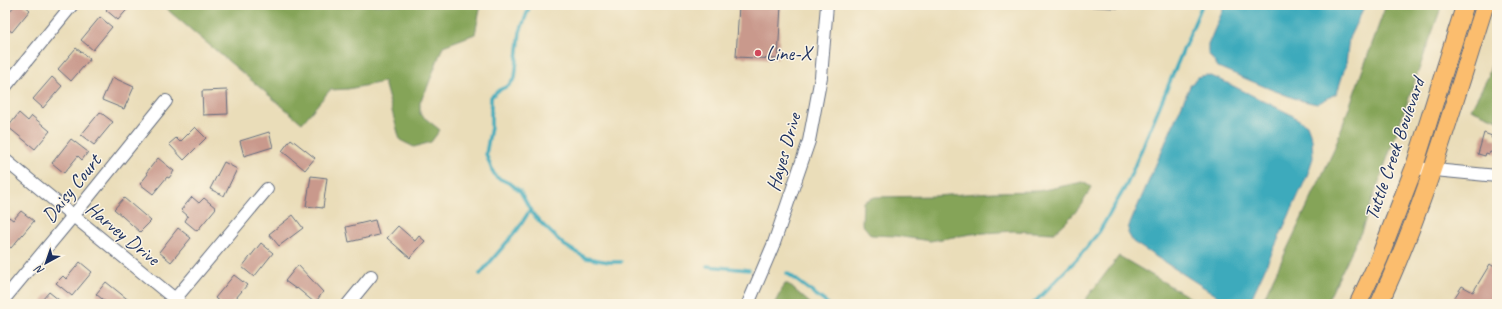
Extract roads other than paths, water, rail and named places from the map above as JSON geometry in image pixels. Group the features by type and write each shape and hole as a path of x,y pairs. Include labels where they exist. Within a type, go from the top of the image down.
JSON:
{"highway":[{"name":"Tuttle Creek Boulevard","path":"1358,304 1379,259 1414,168 1465,5"},
{"name":"Tuttle Creek Boulevard","path":"1379,304 1397,267 1433,170 1485,5"}],"street":[{"path":"5,87 72,5"},
{"name":"Hayes Drive","path":"748,304 774,243 809,141 821,77 827,5"},
{"name":"Daisy Court","path":"5,298 166,101"},
{"name":"Harvey Drive","path":"5,160 178,301"},
{"path":"1414,168 1497,176"},
{"path":"178,301 267,189"},
{"path":"348,304 372,276"}],"water":[{"path":"1225,5 1365,5 1349,38 1346,64 1337,93 1317,104 1299,100 1218,67 1208,53 1208,45"},
{"path":"1207,75 1219,79 1290,114 1307,125 1312,139 1313,158 1307,176 1252,297 1244,303 1230,304 1133,242 1128,233 1129,226 1190,86 1197,77"}],"waterway":[{"path":"530,5 520,32 515,78 508,86 499,90 491,97 491,127 486,154 496,177 511,184 520,191 532,213 564,245 586,258 609,262 621,262"},
{"path":"1033,304 1078,258 1099,232 1127,184 1202,5"},
{"path":"480,274 518,229 530,210"},
{"path":"707,266 749,270"},
{"path":"787,273 828,304"}],"place":[{"name":"Line-X","path":"758,53"}]}
